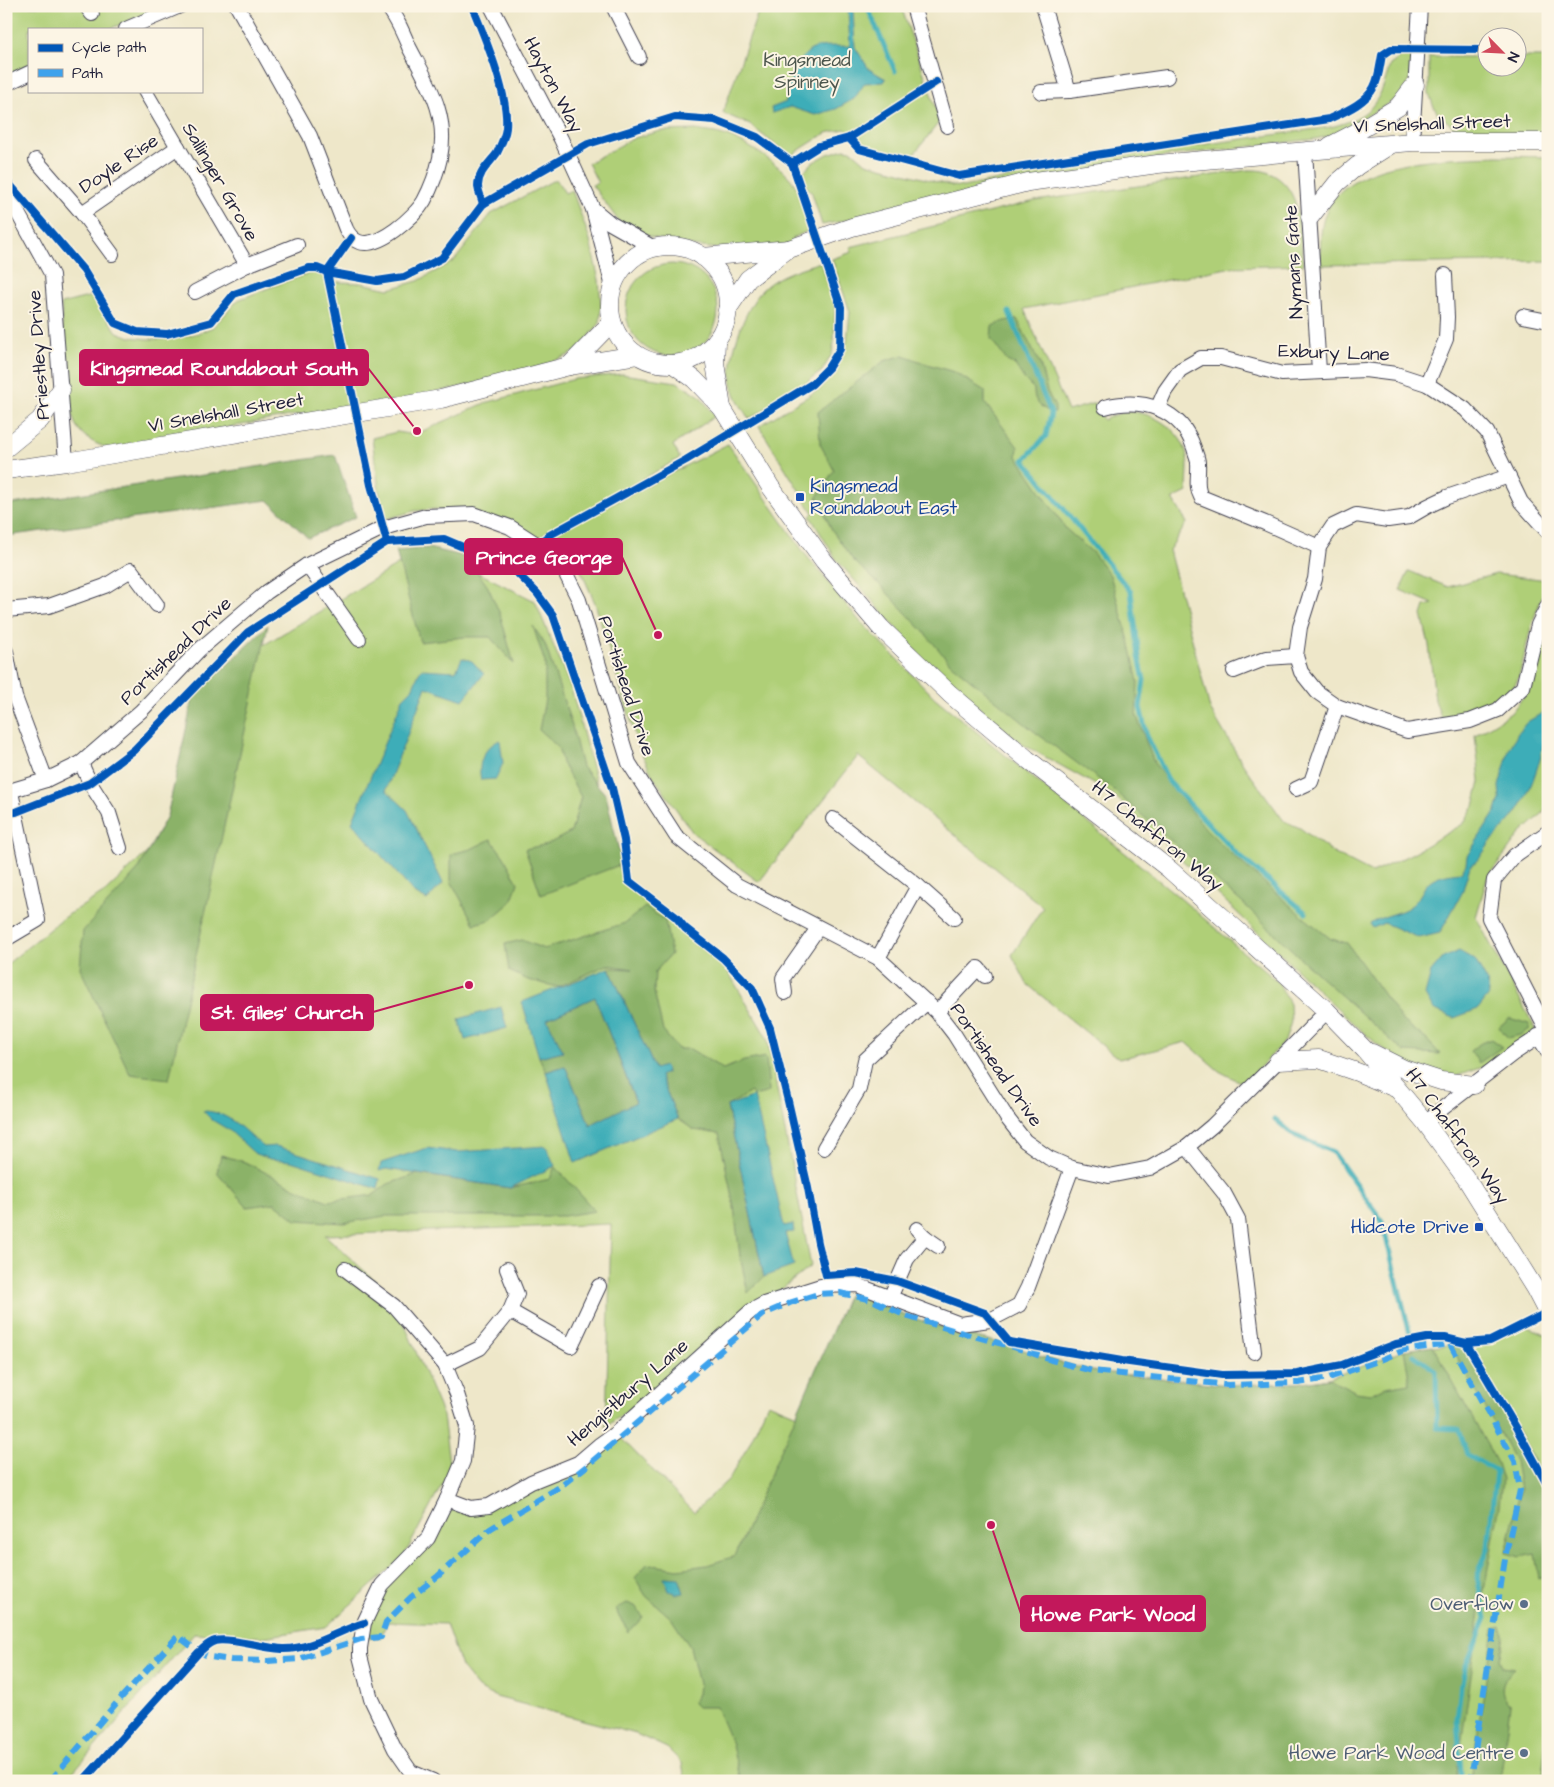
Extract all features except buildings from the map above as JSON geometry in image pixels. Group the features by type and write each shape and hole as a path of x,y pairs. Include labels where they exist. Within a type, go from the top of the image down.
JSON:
{"street":[{"path":"128,28 180,6"},
{"path":"237,6 310,136 346,229 351,238 360,243 370,242 385,236 405,223 423,202 440,158 441,120 436,100 388,6"},
{"name":"Hayton Way","path":"491,6 561,139 593,208 612,287"},
{"path":"613,6 639,57"},
{"path":"913,6 947,126"},
{"path":"1043,6 1069,91"},
{"path":"1412,142 1420,6"},
{"path":"6,84 28,73"},
{"path":"1041,92 1069,91 1166,77"},
{"path":"1313,151 1355,133 1398,106 1415,85"},
{"name":"Sallinger Grove","path":"146,92 247,265"},
{"name":"V1 Snelshall Street","path":"703,258 789,249 846,229 1028,182 1158,164 1412,142 1548,142"},
{"path":"1310,217 1344,177 1357,166 1393,144"},
{"name":"Doyle Rise","path":"82,212 178,147"},
{"name":"Nymans Gate","path":"1313,151 1310,217 1319,371"},
{"name":"Doyle Rise","path":"36,160 82,212 112,254"},
{"name":"Priestley Drive","path":"6,198 15,208 52,275 66,462"},
{"name":"Hayton Way","path":"593,208 610,223 654,248"},
{"name":"Sallinger Grove","path":"194,292 247,265 297,245"},
{"path":"671,246 688,249 703,258 717,272 726,290 727,310 724,326 716,340 704,352 689,360 673,364 661,364 637,355 622,341 612,322 610,299 612,287 622,270 636,256 654,248 671,246"},
{"name":"V1 Snelshall Street","path":"727,310 748,280 789,249"},
{"path":"1427,384 1446,339 1445,275"},
{"path":"1523,316 1548,321"},
{"path":"569,366 612,322"},
{"name":"H7 Chaffron Way","path":"716,340 715,363 722,408"},
{"name":"V1 Snelshall Street","path":"6,470 66,462 441,399 569,366 637,355"},
{"name":"Exbury Lane","path":"1158,407 1165,391 1180,370 1201,358 1221,358 1282,374 1365,370 1396,374 1427,384 1465,409 1487,432 1521,502 1548,532"},
{"name":"H7 Chaffron Way","path":"673,364 694,379 722,408 759,467 824,561 881,628 950,694 1035,765 1169,869 1328,1011 1365,1050 1425,1122 1467,1180 1535,1289 1548,1314"},
{"path":"6,448 40,420 61,390"},
{"path":"1105,408 1120,404 1158,407 1176,419 1190,436 1198,462 1197,489 1201,498 1319,547"},
{"path":"1509,476 1447,497 1409,517 1388,520 1356,515 1333,526 1319,547 1315,579 1300,627 1296,656 1301,672 1318,692 1337,706 1407,731 1470,722 1498,710 1523,687 1538,625 1548,605"},
{"name":"Portishead Drive","path":"9,792 46,780 81,763 142,711 199,650 267,592 307,565 383,528 426,516 474,514 510,527 538,545 565,572 578,600 629,763 676,836 737,885 878,958 932,1007 954,1034 1007,1118 1025,1140 1049,1158 1072,1168 1109,1176 1150,1168 1187,1147 1212,1126 1328,1011"},
{"path":"307,565 359,639"},
{"path":"6,610 49,606 106,586 131,570 157,605"},
{"path":"6,651 15,697 46,780"},
{"path":"1234,671 1267,658 1296,656"},
{"path":"1296,789 1311,782 1337,706"},
{"path":"81,763 90,783 109,813 120,848"},
{"path":"6,939 38,920 9,792"},
{"path":"833,819 918,886 954,918"},
{"path":"1548,832 1514,856 1494,880 1490,918 1544,1033 1548,1052"},
{"path":"878,958 918,886"},
{"path":"785,993 783,978 818,928"},
{"path":"824,1148 859,1089 865,1060 978,968 985,976"},
{"path":"1425,1122 1544,1033"},
{"path":"1365,1050 1404,1068 1441,1081 1474,1085"},
{"path":"1278,1061 1319,1059 1357,1072 1400,1091"},
{"path":"1187,1147 1224,1194 1238,1219 1254,1352"},
{"name":"Hengistbury Lane","path":"447,1499 471,1508 489,1506 531,1482 578,1463 616,1433 750,1311 764,1304 821,1286 857,1285 960,1324 990,1320 1019,1305 1028,1287 1072,1168"},
{"path":"890,1298 907,1258 921,1233 938,1246"},
{"path":"345,1269 394,1306 445,1365 457,1394 466,1426 463,1461 428,1538 382,1585 364,1623 361,1639 360,1656 370,1699 395,1749 409,1776 433,1781"},
{"path":"445,1365 480,1348 510,1311 517,1294 507,1269"},
{"path":"510,1311 571,1346 599,1286"}],"green space":[{"path":"6,6 166,6 111,28 28,28 28,66 6,77"},
{"name":"Kingsmead Spinney","path":"760,6 901,6 940,121 911,158 865,147 845,129 826,133 790,156 750,125 723,113"},
{"path":"1401,57 1414,57 1408,83 1399,97 1341,132 1315,139 1168,156 822,225 812,193 801,180 802,174 812,163 828,154 844,149 851,150 866,163 952,186 963,187 1113,157 1331,127 1356,118 1372,106 1382,90 1390,65"},
{"path":"1429,57 1476,57 1476,78 1526,78 1526,57 1548,57 1548,133 1467,133 1454,127 1438,114 1429,93"},
{"path":"696,130 716,133 741,142 780,168 793,182 799,193 812,229 793,238 794,244 732,250 691,246 651,237 620,223 592,185 598,183 588,163 634,138 661,131"},
{"path":"1498,156 1548,157 1548,261 1320,265 1321,232 1326,212 1338,194 1356,180 1377,171 1402,164 1428,160"},
{"path":"1248,170 1267,172 1279,179 1288,188 1298,212 1303,265 1232,267 1024,309 1068,411 1095,403 1103,420 1117,414 1136,412 1156,418 1179,438 1187,456 1187,492 1173,499 1187,523 1169,550 1210,709 1244,766 1284,821 1300,828 1333,853 1372,873 1413,853 1463,824 1474,806 1480,781 1475,735 1511,713 1530,688 1548,628 1548,805 1542,814 1519,835 1487,879 1476,917 1536,1030 1488,1065 1454,1077 1426,1073 1383,1049 1357,1027 1114,795 1022,744 928,665 836,559 810,516 813,513 759,426 820,389 841,356 847,342 850,312 832,259 852,252 850,247 1035,201"},
{"path":"556,179 565,193 572,190 589,237 599,280 600,323 576,352 539,367 502,378 338,413 295,415 112,449 92,441 77,427 70,404 61,304 92,296 117,332 130,337 172,339 199,333 213,327 238,300 314,272 338,282 361,283 389,289 418,281 454,261 491,214"},
{"path":"821,262 835,304 832,354 822,371 799,388 749,419 735,393 731,373 738,334 743,321 755,299 774,280"},
{"path":"663,264 681,264 698,271 711,284 718,301 718,319 711,336 698,349 681,356 663,356 646,349 633,336 626,319 626,301 633,284 646,271"},
{"path":"1017,319 1040,364 1047,391 1055,407 1055,413 1047,410 1037,402 1034,389 1015,365 1007,361 991,339 992,326"},
{"path":"904,355 954,372 985,391 985,403 1018,447 1017,456 1066,529 1093,553 1110,575 1130,644 1138,682 1136,714 1154,763 1205,828 1228,851 1331,939 1347,943 1401,1019 1427,1040 1440,1054 1404,1052 1248,908 1112,789 1035,732 950,663 879,584 853,560 832,530 817,497 834,470 820,444 818,412 884,361"},
{"path":"622,374 677,382 700,396 715,416 673,445 680,458 538,538 436,509 414,511 383,520 372,438 397,432 414,435 485,403 575,379"},
{"path":"728,444 805,554 858,619 935,698 1173,892 1278,982 1290,1004 1291,1022 1285,1041 1244,1084 1219,1071 1186,1042 1119,1059 1027,984 1012,955 1043,907 858,756 759,882 693,833 652,775 638,745 595,603 581,571 548,536"},
{"path":"335,455 356,517 308,538 268,500 6,536 6,505"},
{"path":"428,548 467,557 488,587 500,614 514,664 490,637 465,637 420,642 396,551"},
{"path":"399,564 471,569 535,601 571,688 621,875 727,970 767,1038 811,1266 606,1427 611,1224 325,1235 393,1297 443,1416 450,1470 404,1556 326,1627 263,1637 194,1634 65,1781 6,1781 6,965 63,918 105,892 184,818 237,661"},
{"path":"1409,571 1448,587 1496,574 1548,580 1532,624 1518,679 1509,692 1493,705 1462,715 1441,718 1435,700 1429,645 1422,615 1425,606 1433,604 1400,590"},
{"path":"268,625 169,1079 130,1074 80,968 83,931 138,870 167,816 193,698"},
{"path":"533,626 545,644 572,726 582,767 606,795 622,864 541,895 525,849 548,844 571,832 581,797 562,763 558,747 539,730 545,699 545,663"},
{"path":"491,839 504,857 518,883 511,902 490,920 474,924 451,881 451,854 471,849"},
{"path":"645,907 665,920 671,954 655,972 654,991 663,1031 678,1049 690,1049 723,1069 744,1061 766,1057 769,1092 754,1096 751,1092 727,1106 764,1277 748,1293 740,1256 734,1207 719,1134 694,1130 678,1119 660,1076 667,1072 655,1069 609,968 633,969 607,965 558,987 528,980 509,971 505,944 522,940 544,949 625,923"},
{"path":"595,997 636,1103 590,1125 565,1066 546,1072 539,1057 563,1051 547,1019"},
{"path":"1509,1018 1529,1024 1530,1029 1520,1035 1508,1038 1499,1027"},
{"path":"1491,1039 1502,1047 1479,1063 1470,1051"},
{"path":"221,1155 245,1162 296,1188 328,1201 373,1195 388,1184 417,1174 510,1188 550,1179 555,1166 595,1211 564,1216 385,1216 344,1223 296,1220 275,1203 247,1207 217,1172"},
{"path":"848,1295 872,1300 906,1316 1092,1371 1228,1385 1297,1383 1329,1378 1404,1350 1490,1341 1522,1325 1548,1335 1548,1781 685,1781 682,1763 667,1748 636,1734 496,1697 478,1688 461,1667 446,1624 387,1622 381,1637 361,1639 382,1585 428,1539 447,1499 471,1508 578,1463 616,1433 694,1512 729,1479 748,1446 768,1403 797,1415"},
{"path":"848,1295 872,1300 906,1316 1092,1371 1228,1385 1297,1383 1329,1378 1356,1392 1370,1394 1386,1387 1410,1383 1404,1350 1433,1346 1497,1463 1502,1480 1498,1515 1480,1612 1456,1781 741,1781 731,1742 716,1707 697,1707 693,1703 698,1694 699,1684 690,1647 671,1618 646,1596 635,1578 647,1564 678,1569 707,1565 735,1556"},
{"path":"1466,1343 1547,1484 1548,1576 1539,1579 1535,1554 1520,1557 1506,1553 1520,1490 1515,1461 1450,1344"},
{"path":"627,1603 635,1606 643,1617 629,1632 616,1609"},
{"path":"1501,1627 1505,1637 1500,1659 1503,1666 1514,1668 1506,1677 1502,1690 1510,1705 1500,1781 1471,1781 1494,1629"},
{"path":"1548,1726 1548,1781 1541,1781"}],"water":[{"path":"853,10 855,47 869,69 886,79 884,82 865,83 854,99 836,109 815,115 790,107 772,113 771,108 786,102 793,73 805,55 811,50 820,47 850,46 848,11"},
{"path":"462,658 472,661 484,674 463,700 426,687 386,790 407,810 443,883 427,900 414,893 352,822 403,698 412,689 421,669 456,671"},
{"path":"1548,704 1542,749 1533,781 1519,809 1511,820 1478,860 1470,866 1462,893 1440,933 1419,938 1384,923 1373,928 1370,924 1374,921 1406,909 1413,904 1426,885 1433,879 1442,875 1461,872 1466,864 1467,856 1496,811 1500,799 1499,786 1509,750 1518,733 1527,722 1544,712"},
{"path":"500,740 503,763 496,779 481,780 480,768 483,756 494,743"},
{"path":"1459,951 1475,960 1487,981 1489,995 1478,1009 1454,1018 1433,1009 1425,995 1431,972 1443,958"},
{"path":"609,968 655,1069 664,1066 667,1072 660,1076 678,1119 575,1163 546,1072 565,1066 590,1125 636,1102 595,997 547,1019 563,1051 539,1057 522,1002"},
{"path":"501,1007 507,1028 465,1040 459,1019"},
{"path":"754,1096 784,1226 793,1224 794,1232 785,1233 794,1266 764,1277 727,1106"},
{"path":"203,1111 213,1112 229,1119 264,1147 276,1146 380,1179 378,1189 291,1161 270,1159 254,1153 229,1130 212,1120"},
{"path":"546,1146 555,1166 510,1188 386,1169 379,1171 381,1163 427,1148 457,1152"},
{"path":"664,1577 679,1578 684,1593 677,1594 669,1591"}],"waterway":[{"path":"867,6 895,71"},
{"path":"1009,312 1051,413 1046,436 1024,460 1131,592 1139,657 1144,680 1140,707 1147,736 1169,782 1237,854 1306,913"},
{"path":"1275,1119 1294,1135 1333,1152 1382,1221 1410,1334"},
{"path":"1414,1355 1436,1371 1437,1428 1459,1429 1467,1455 1496,1471 1488,1548 1477,1577 1486,1618 1465,1668 1457,1718 1460,1781"}],"marked path":[{"path":"50,1781 120,1699 178,1636 199,1652 211,1657 231,1660 268,1661 299,1659 361,1639 381,1637 386,1622 411,1597 438,1576 490,1529 561,1486 588,1465 762,1315 792,1302 818,1294 840,1293 872,1300 906,1316 1092,1371 1228,1385 1298,1383 1329,1378 1404,1350 1450,1344 1515,1461 1520,1490 1506,1553 1471,1781"}],"cycle path":[{"path":"472,6 495,66 506,114 506,128 503,141 497,153 480,176 478,188 483,204"},
{"path":"792,163 819,146 849,138 859,149 959,176 1329,119 1366,98 1377,80 1382,55 1391,49 1476,50"},
{"path":"849,138 936,82"},
{"path":"387,542 371,485 327,272 377,281 404,277 442,258 483,204 588,144 675,117 715,120 757,137 792,163 841,307 840,349 828,368 812,384 686,460 548,536 517,561"},
{"path":"6,180 84,271 115,323 137,332 167,334 211,322 234,294 309,268 317,268 327,272 351,238"},
{"path":"6,813 16,812 90,783 134,750 248,632 387,542 444,539 503,564"},
{"path":"517,573 537,593 553,615 612,788 624,840 629,881 676,917 685,928 723,958 752,988 770,1028 808,1188 826,1275 856,1273 897,1281 985,1313 1009,1342 1222,1375 1297,1374 1342,1365 1396,1344 1427,1338 1445,1338 1466,1343 1490,1341 1548,1312"},
{"path":"1466,1343 1548,1486"},
{"path":"83,1781 199,1652 211,1643 221,1640 284,1649 295,1648 315,1643 364,1623"}],"place":[{"name":"Kingsmead Roundabout South","path":"417,431"},
{"name":"Kingsmead Roundabout East","path":"800,497"},
{"name":"Prince George","path":"658,635"},
{"name":"St. Giles’ Church","path":"469,985"},
{"name":"Hidcote Drive","path":"1479,1227"},
{"name":"Howe Park Wood","path":"991,1525"},
{"name":"Overflow","path":"1524,1604"},
{"name":"Howe Park Wood Centre","path":"1524,1753"}]}
